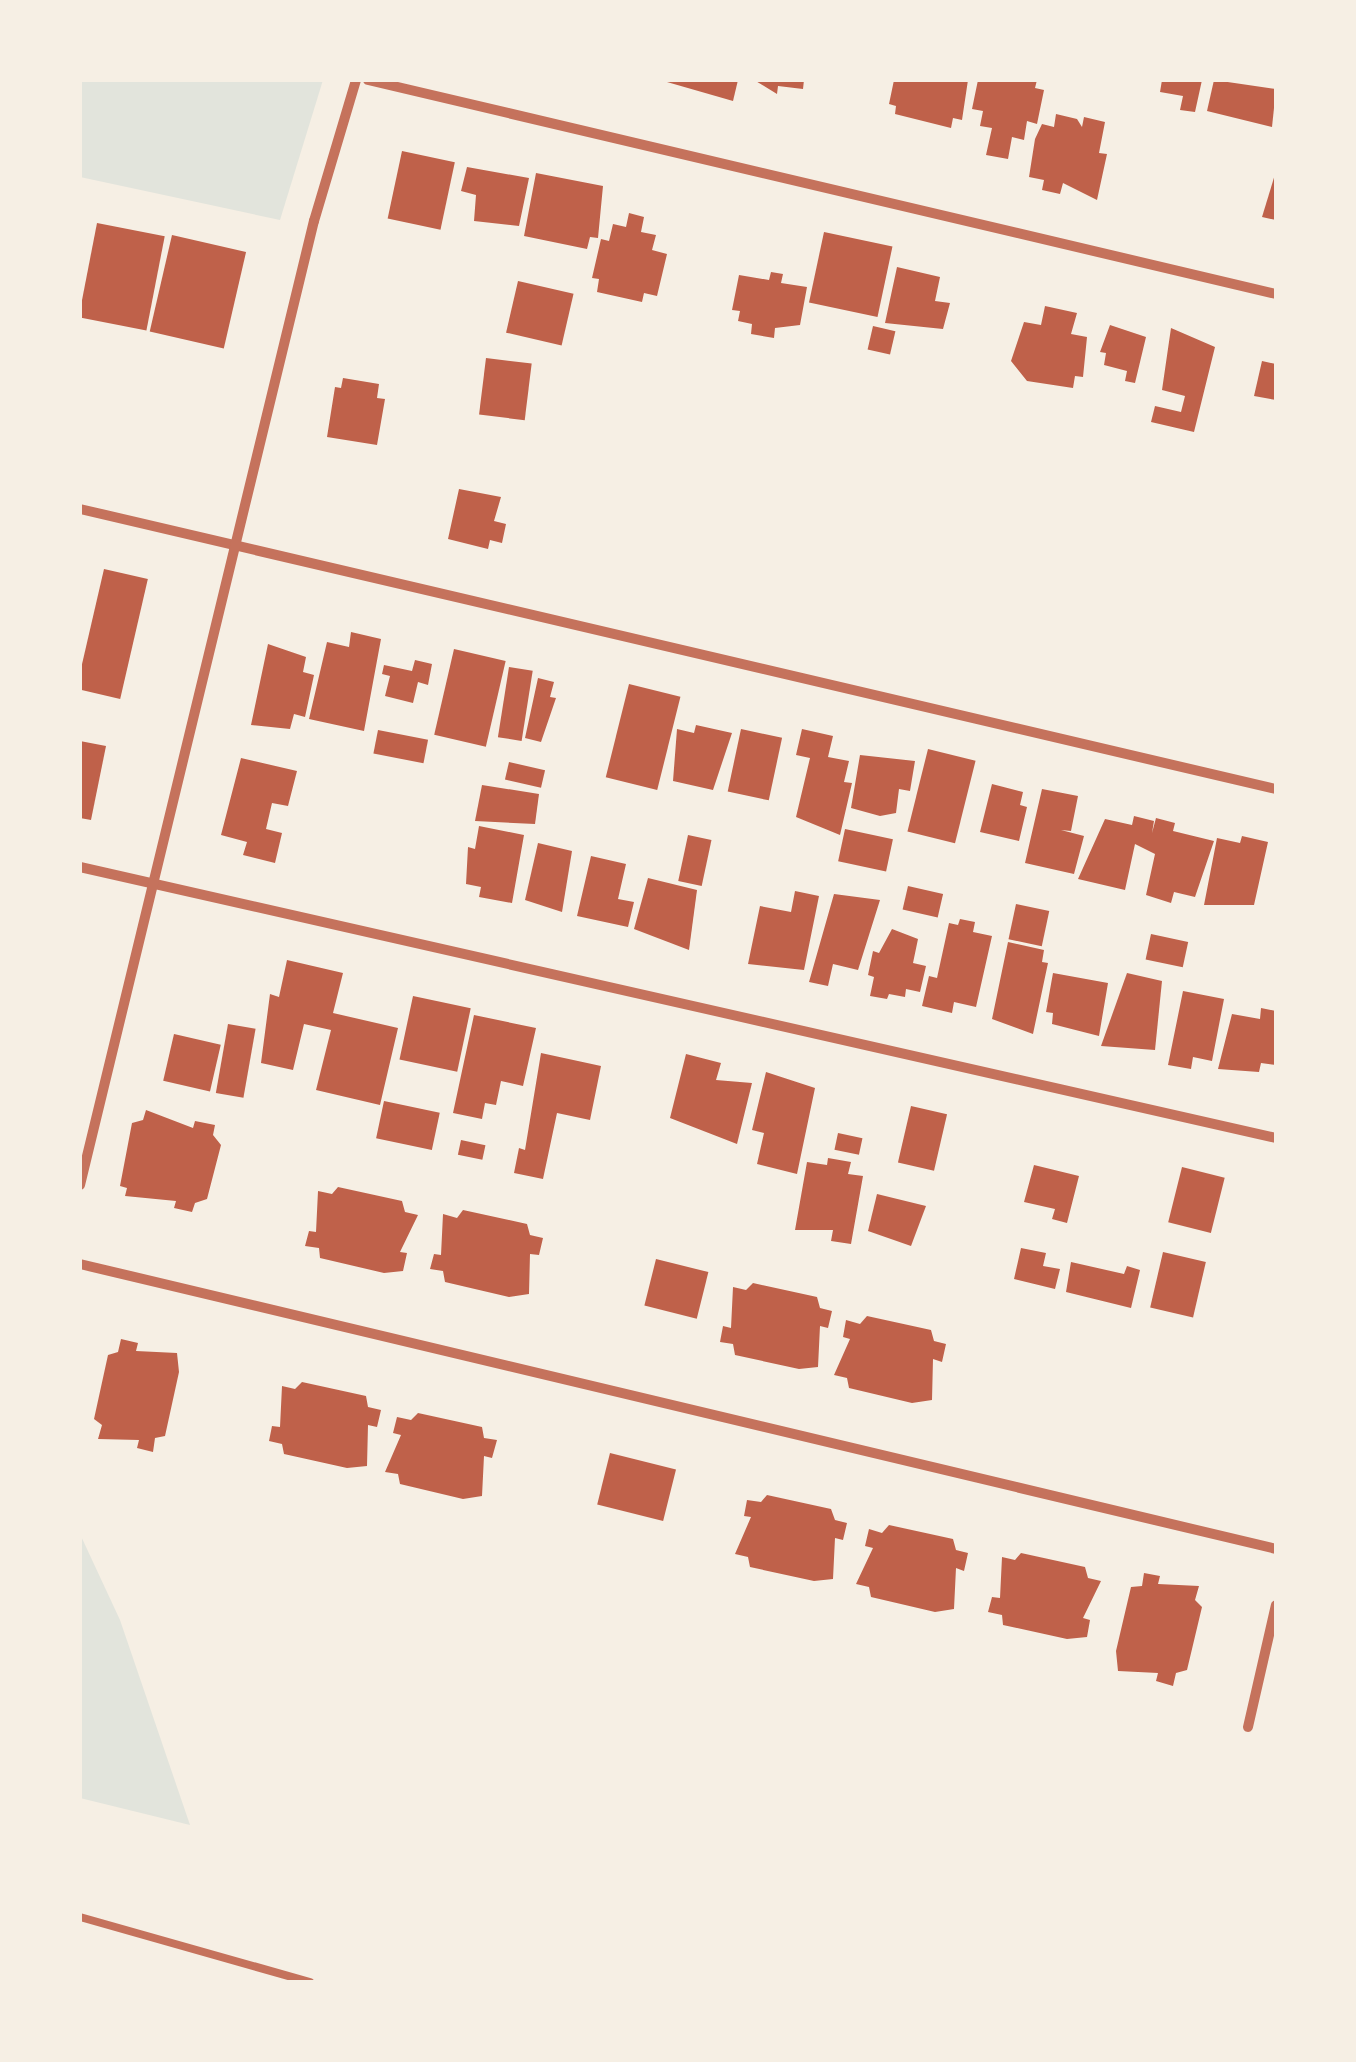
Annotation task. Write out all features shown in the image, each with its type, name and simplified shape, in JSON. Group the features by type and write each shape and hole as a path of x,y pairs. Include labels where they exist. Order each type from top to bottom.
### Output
{"street":[{"path":"80,1184 149,882 356,80"},
{"path":"368,80 1276,294"},
{"path":"80,510 1276,789"},
{"path":"80,867 1276,1138"},
{"path":"80,1264 1276,1549"},
{"path":"1248,1727 1276,1605"}],"lane":[{"path":"80,1917 310,1982"}],"shaded area":[{"path":"80,80 323,80 280,220 80,177"},
{"path":"80,1534 120,1620 190,1825 80,1798"}],"building":[{"path":"660,80 738,80 733,101"},
{"path":"754,80 804,80 803,89 778,86 777,94"},
{"path":"894,80 968,80 962,120 953,118 951,128 895,114 896,106 889,104"},
{"path":"978,80 1037,80 1035,88 1044,90 1037,124 1027,121 1024,140 1012,137 1008,159 986,155 992,128 980,126 983,111 972,109"},
{"path":"1162,80 1202,80 1195,112 1180,110 1183,96 1160,92"},
{"path":"1214,80 1276,89 1272,127 1207,111"},
{"path":"1056,114 1077,119 1082,127 1084,117 1105,122 1099,153 1107,154 1097,200 1063,183 1060,194 1042,190 1044,180 1029,177 1035,139 1042,124 1054,127"},
{"path":"402,151 455,162 440,230 388,218"},
{"path":"467,167 529,178 519,226 474,221 476,195 461,191"},
{"path":"1276,171 1276,220 1262,217"},
{"path":"536,173 603,186 598,238 590,237 587,249 524,236"},
{"path":"629,213 644,217 641,232 656,235 652,250 667,254 657,296 644,293 642,302 597,292 599,279 592,278 601,239 609,241 613,224 626,227"},
{"path":"97,223 165,236 146,330 80,317"},
{"path":"824,232 892,247 878,317 809,302"},
{"path":"172,235 246,252 224,349 150,331"},
{"path":"897,267 940,277 935,301 950,303 943,329 885,323"},
{"path":"771,272 783,274 781,283 807,287 800,325 775,328 774,338 751,334 752,324 738,321 740,311 732,310 739,275 769,280"},
{"path":"518,281 574,294 562,345 506,333"},
{"path":"1045,306 1077,313 1071,334 1087,337 1083,377 1075,376 1073,388 1027,381 1011,361 1024,322 1041,325"},
{"path":"1110,325 1146,337 1135,383 1125,381 1127,371 1104,365 1106,353 1100,352"},
{"path":"873,326 895,331 890,355 868,349"},
{"path":"1171,328 1215,347 1194,432 1151,422 1155,406 1181,412 1185,396 1162,390"},
{"path":"486,358 532,364 525,420 479,415"},
{"path":"1262,361 1276,364 1276,400 1254,396"},
{"path":"343,378 379,384 377,398 385,399 377,445 327,437 335,387 341,388"},
{"path":"459,489 501,497 494,521 506,524 502,543 490,540 488,549 448,539"},
{"path":"104,569 148,579 120,699 80,690 80,673"},
{"path":"351,632 381,639 364,731 309,719 327,642 349,647"},
{"path":"268,644 306,657 303,672 314,675 305,717 294,714 290,729 251,725"},
{"path":"454,649 506,661 486,747 434,735"},
{"path":"415,660 432,664 428,685 418,682 413,703 385,696 390,676 382,674 384,665 412,671"},
{"path":"509,667 533,671 522,741 498,737"},
{"path":"538,678 554,682 550,697 556,698 541,742 525,738"},
{"path":"629,684 680,697 657,790 606,777"},
{"path":"696,725 732,733 713,790 673,781 677,729 694,733"},
{"path":"741,729 782,738 769,800 728,792"},
{"path":"802,729 833,736 828,757 849,761 844,782 852,783 840,835 796,817 810,758 796,755"},
{"path":"378,730 428,740 423,763 373,754"},
{"path":"80,741 106,746 91,820 80,818"},
{"path":"928,749 976,761 955,843 907,831"},
{"path":"860,755 915,761 910,791 899,789 896,813 880,816 851,808"},
{"path":"241,758 297,771 288,806 272,803 266,829 282,833 275,863 243,855 247,842 221,835"},
{"path":"509,762 545,770 541,788 505,780"},
{"path":"992,784 1023,792 1020,805 1027,807 1019,841 980,832"},
{"path":"482,785 539,794 535,824 475,821"},
{"path":"1042,789 1078,796 1071,831 1061,830 1084,836 1074,874 1025,863"},
{"path":"1134,816 1154,821 1152,833 1156,818 1175,823 1173,831 1214,841 1195,897 1174,892 1171,903 1146,895 1155,854 1135,844 1125,890 1078,879 1105,819 1132,825"},
{"path":"479,826 524,835 512,903 479,897 481,887 466,884 468,847 475,849"},
{"path":"845,829 893,839 886,871 838,861"},
{"path":"688,835 711,840 702,886 678,881"},
{"path":"1242,836 1268,842 1254,905 1204,905 1217,838 1240,843"},
{"path":"538,843 572,851 562,912 525,900"},
{"path":"591,856 626,864 618,899 634,902 628,927 577,916"},
{"path":"648,878 697,890 689,950 634,929"},
{"path":"908,886 943,894 938,917 903,909"},
{"path":"795,891 819,896 804,970 748,964 760,906 791,912"},
{"path":"834,894 880,900 858,970 833,964 828,986 809,982"},
{"path":"1016,904 1049,911 1042,946 1009,939"},
{"path":"960,919 975,922 973,932 992,936 976,1007 954,1002 952,1013 922,1006 929,976 937,978 949,923 958,925"},
{"path":"892,929 918,939 913,963 926,966 920,992 906,989 905,997 889,994 887,999 870,996 874,977 868,975 873,951 879,953"},
{"path":"1151,934 1188,942 1183,967 1146,959"},
{"path":"1008,942 1044,950 1042,962 1048,963 1033,1034 992,1019"},
{"path":"287,960 343,973 333,1013 398,1028 380,1105 316,1090 331,1030 304,1024 293,1070 261,1063 270,994 279,997"},
{"path":"1053,973 1108,983 1099,1036 1052,1024 1053,1013 1046,1012"},
{"path":"1127,973 1162,981 1155,1050 1101,1046"},
{"path":"1183,991 1224,999 1212,1061 1193,1057 1191,1069 1168,1065"},
{"path":"413,996 471,1008 457,1072 399,1060"},
{"path":"1261,1008 1276,1011 1276,1065 1261,1063 1259,1072 1218,1069 1232,1014 1260,1019"},
{"path":"474,1015 536,1028 523,1086 501,1081 496,1105 485,1103 482,1119 453,1113"},
{"path":"228,1024 256,1029 243,1098 216,1093"},
{"path":"174,1034 221,1045 210,1092 163,1081"},
{"path":"541,1053 601,1066 590,1120 557,1113 543,1179 514,1173 519,1148 525,1150"},
{"path":"686,1054 721,1063 716,1080 752,1083 737,1144 670,1118"},
{"path":"766,1072 815,1088 797,1174 757,1164 764,1133 752,1130"},
{"path":"384,1101 440,1113 432,1150 376,1138"},
{"path":"911,1106 947,1114 934,1171 898,1163"},
{"path":"146,1110 193,1128 195,1121 215,1125 213,1135 221,1145 207,1199 195,1203 192,1212 174,1208 176,1201 125,1196 127,1188 120,1186 132,1123 143,1120"},
{"path":"838,1133 862,1138 859,1155 834,1150"},
{"path":"461,1140 485,1145 482,1160 458,1155"},
{"path":"828,1158 851,1162 848,1174 863,1176 851,1244 831,1241 833,1230 795,1230 807,1162 827,1165"},
{"path":"1034,1165 1079,1176 1067,1223 1052,1219 1055,1209 1024,1202"},
{"path":"1182,1167 1225,1178 1211,1233 1168,1222"},
{"path":"338,1187 402,1201 405,1212 418,1215 400,1252 407,1253 403,1271 384,1273 320,1258 319,1248 305,1246 309,1231 316,1232 318,1191 332,1194"},
{"path":"877,1194 926,1206 911,1246 868,1231"},
{"path":"463,1210 527,1224 530,1235 543,1238 539,1255 530,1254 529,1294 509,1297 445,1282 443,1271 430,1269 434,1254 441,1255 443,1214 457,1218"},
{"path":"1021,1248 1046,1253 1043,1266 1060,1269 1055,1289 1014,1279"},
{"path":"1163,1252 1206,1262 1193,1317 1150,1308"},
{"path":"656,1259 708,1272 697,1319 644,1306"},
{"path":"1071,1262 1124,1274 1127,1266 1140,1270 1131,1308 1066,1292"},
{"path":"753,1283 817,1297 820,1308 832,1311 828,1328 820,1326 818,1367 799,1369 735,1355 733,1344 720,1342 723,1326 731,1328 733,1287 746,1290"},
{"path":"867,1316 931,1330 934,1341 946,1344 942,1362 933,1359 932,1400 912,1403 849,1388 847,1378 834,1375 850,1339 843,1337 846,1320 860,1324"},
{"path":"121,1339 138,1343 136,1351 177,1353 179,1372 165,1436 155,1438 153,1452 137,1448 139,1440 98,1439 102,1425 94,1419 108,1355 118,1352"},
{"path":"302,1382 366,1396 368,1407 381,1410 377,1427 368,1425 367,1466 347,1468 284,1454 282,1444 269,1441 272,1426 280,1427 282,1386 295,1389"},
{"path":"418,1413 482,1427 484,1438 497,1440 492,1458 484,1456 482,1496 463,1499 400,1484 398,1474 385,1472 401,1435 393,1433 397,1417 411,1420"},
{"path":"610,1453 676,1469 663,1521 597,1504"},
{"path":"767,1495 831,1509 835,1520 847,1523 843,1540 835,1538 833,1579 814,1581 750,1567 748,1557 735,1554 751,1517 744,1516 747,1500 761,1502"},
{"path":"889,1525 953,1539 956,1550 968,1553 964,1571 956,1568 954,1609 935,1612 871,1597 869,1587 856,1584 873,1548 865,1546 869,1529 882,1533"},
{"path":"1021,1553 1085,1567 1088,1578 1101,1581 1083,1618 1090,1620 1087,1637 1067,1639 1003,1625 1002,1615 988,1612 992,1597 1000,1598 1002,1557 1015,1560"},
{"path":"1144,1573 1160,1576 1158,1584 1199,1586 1195,1600 1202,1607 1187,1670 1176,1673 1173,1686 1156,1681 1158,1673 1118,1671 1116,1651 1131,1587 1142,1586"}]}
